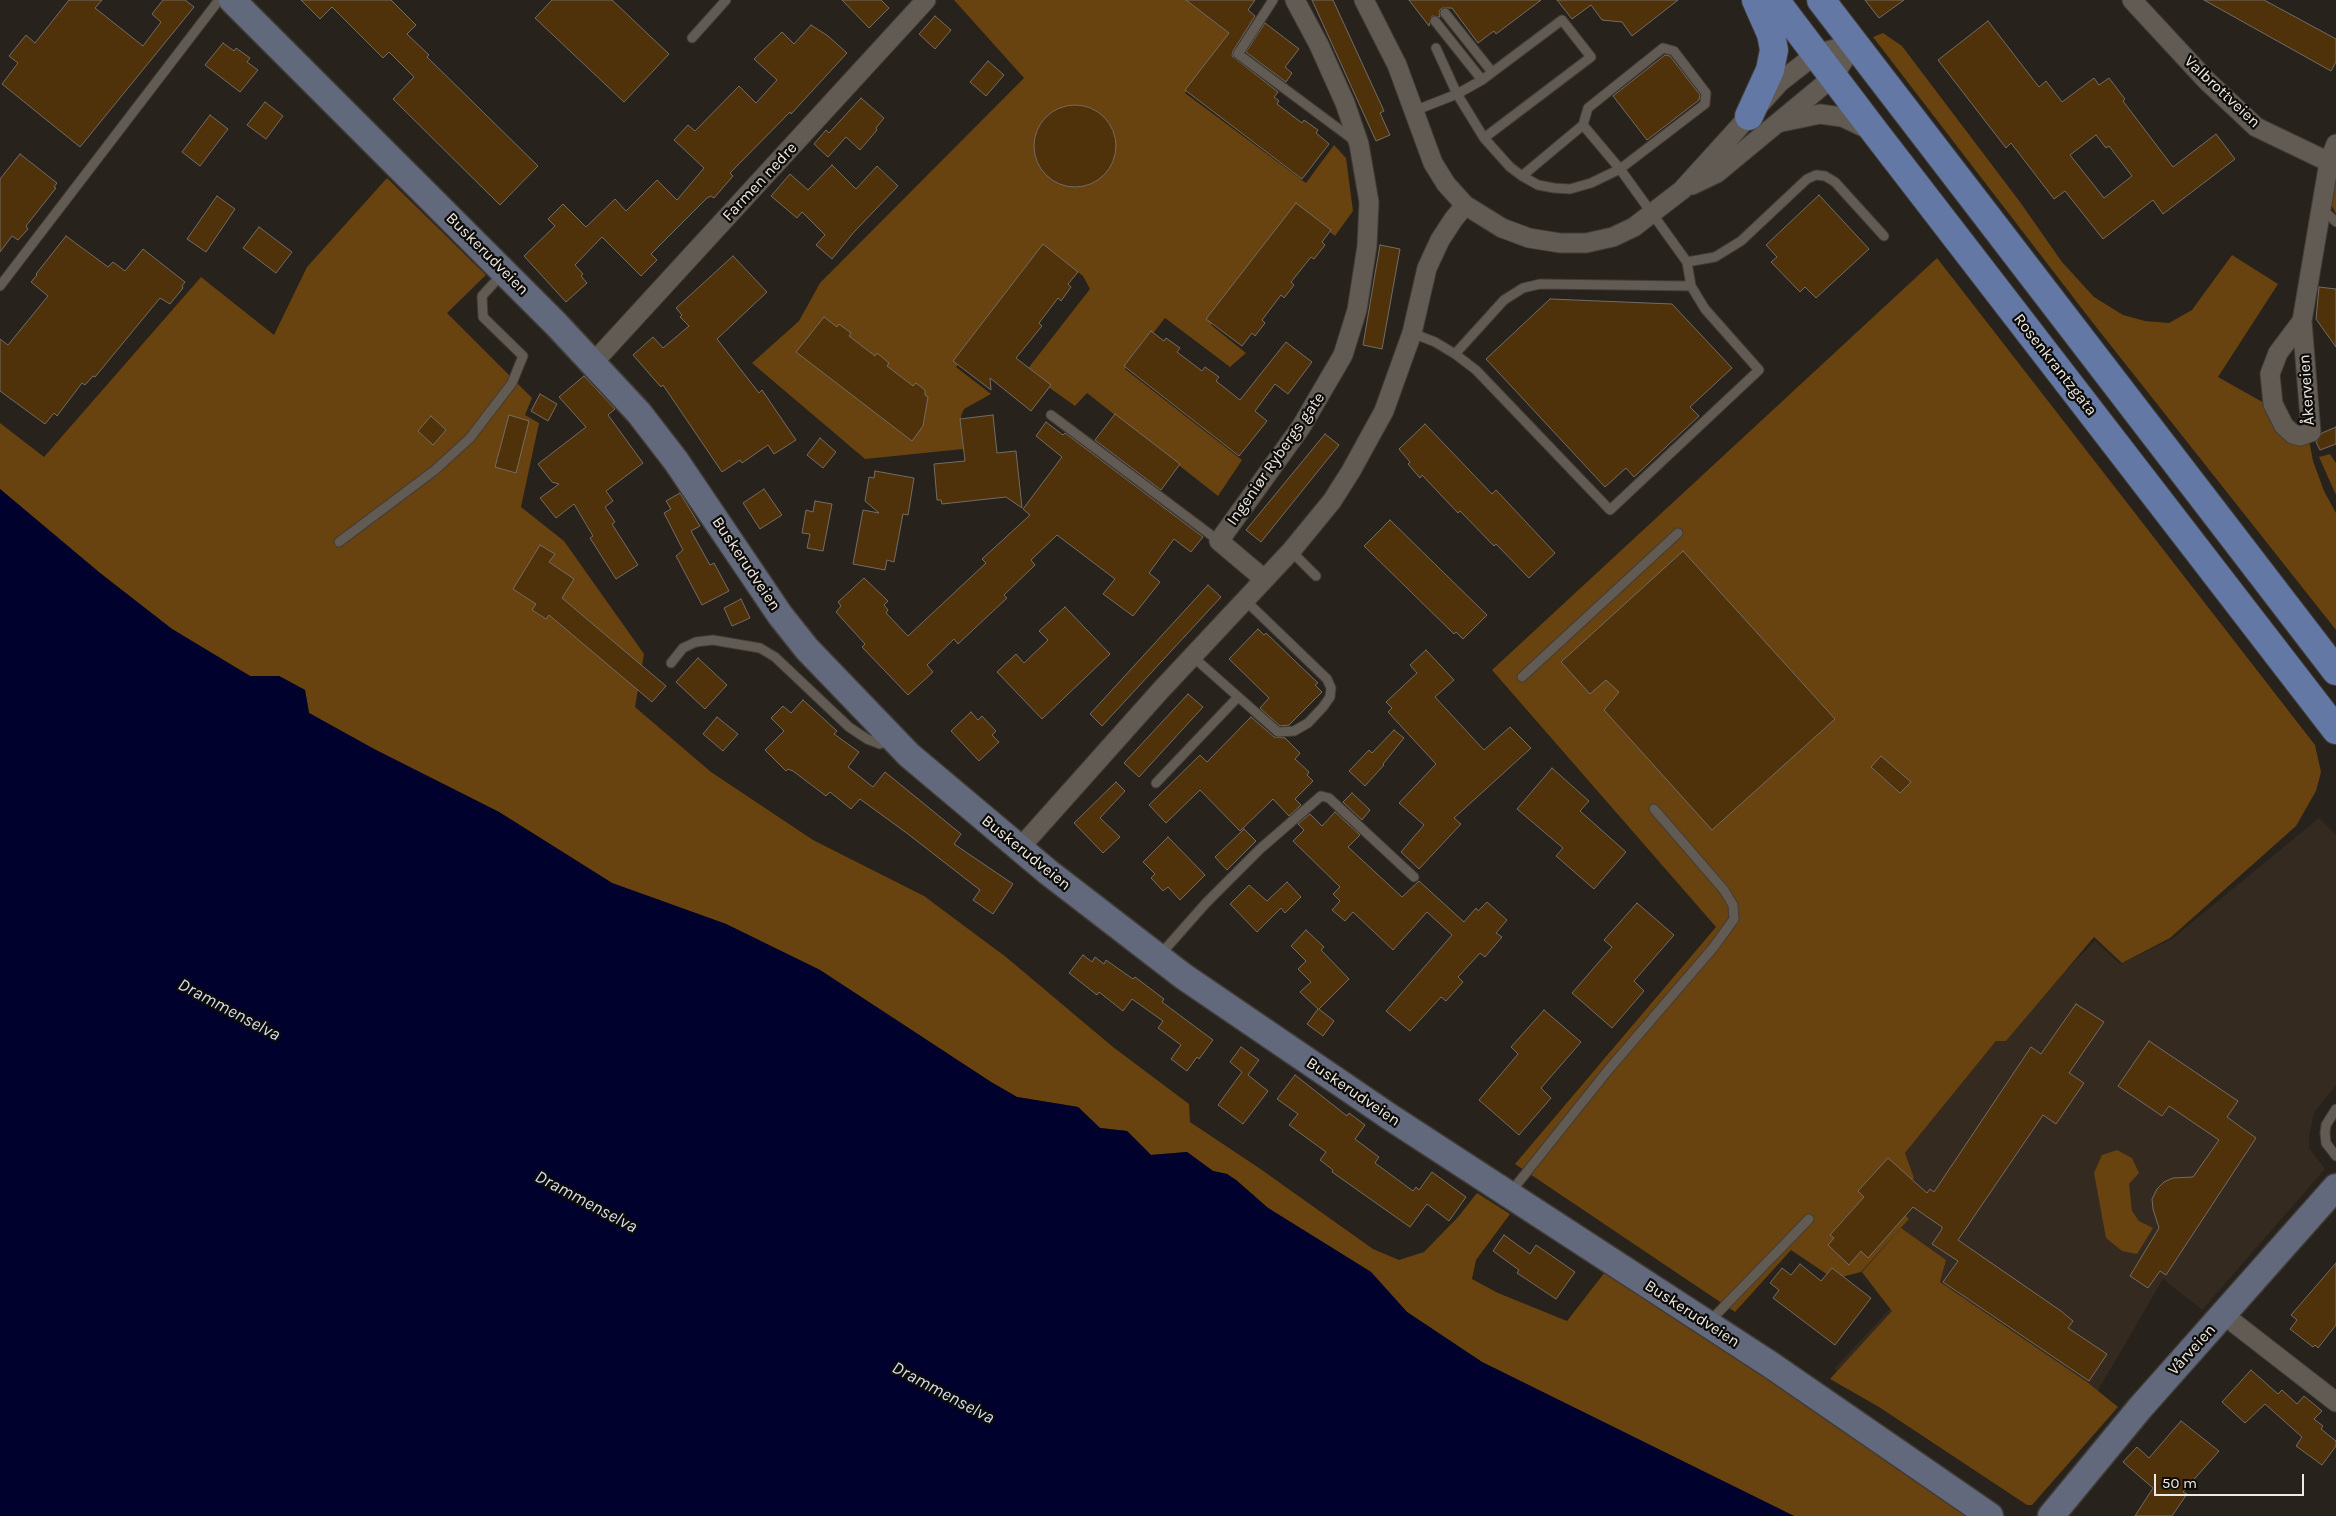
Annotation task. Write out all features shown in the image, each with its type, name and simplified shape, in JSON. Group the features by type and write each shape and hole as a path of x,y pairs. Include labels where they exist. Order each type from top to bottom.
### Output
{"main road":[{"name":"Buskerudveien","path":"232,0 419,180 504,272 593,362 661,439 780,615 807,649 891,739 1019,849 1158,957 1353,1092 1771,1365 1990,1516"},
{"path":"1750,116 1770,70 1774,50 1766,20 1756,0"},
{"name":"Rosenkrantzgata","path":"1775,0 1874,132 2336,730"},
{"path":"1821,0 2336,671"},
{"name":"Vårveien","path":"2051,1516 2140,1408 2336,1187"}],"street":[{"name":"Farmen nedre","path":"593,362 926,0"},
{"name":"Ingeniør Rybergs gate","path":"1264,580 1219,541 1301,427 1343,355 1357,310 1367,246 1369,202 1359,144 1345,103 1320,45 1295,0"},
{"path":"1364,0 1397,65 1433,164 1446,184 1465,204 1502,228 1529,238 1560,243 1586,243 1614,237 1634,227 1682,190 1780,82 1816,54 1854,44"},
{"name":"Valbrottveien","path":"2132,0 2207,81 2256,127 2329,162"},
{"path":"1682,190 1717,173 1834,78 1854,44"},
{"path":"1776,124 1820,114 1842,117 1874,132"},
{"name":"Åkerveien","path":"2302,321 2278,353 2270,374 2273,404 2284,426 2293,434 2300,436 2311,432 2302,321 2329,162 2336,144"},
{"path":"1019,849 1192,656 1291,551 1332,501 1384,411 1412,333 1427,268 1440,240 1465,204"},
{"path":"2224,1315 2336,1402"}],"lane":[{"path":"0,286 219,0"},
{"path":"692,38 726,0"},
{"path":"1273,0 1238,54 1359,144"},
{"path":"1445,13 1492,72"},
{"path":"1435,20 1482,80"},
{"path":"1413,112 1457,94 1482,80 1562,20 1591,58 1484,138"},
{"path":"1436,48 1457,94 1484,138 1522,176 1538,185 1554,188 1570,188 1591,183 1620,169 1704,104 1706,93 1674,51 1663,48 1588,108 1583,125 1522,176"},
{"path":"1412,333 1435,342 1455,354 1502,396 1610,510 1759,370 1705,309 1691,286 1687,262 1620,169 1583,125"},
{"path":"1687,262 1715,256 1736,245 1807,179 1816,175 1825,176 1835,182 1884,236"},
{"path":"2321,208 2336,222"},
{"path":"339,542 435,470 470,438 512,383 523,356 483,317 482,296 504,272"},
{"path":"1455,354 1504,300 1523,288 1540,284 1691,286"},
{"path":"1051,415 1219,541"},
{"path":"1522,677 1678,533"},
{"path":"1291,551 1316,576"},
{"path":"1192,656 1237,698 1278,732 1284,734 1294,731 1308,723 1330,697 1331,688 1327,679 1245,600"},
{"path":"671,664 683,648 696,642 713,640 760,648 775,657 849,727 867,739 880,744 891,739"},
{"path":"1156,783 1237,698"},
{"path":"1158,957 1206,903 1260,849 1321,796 1329,798 1414,877"},
{"path":"1509,1195 1609,1069 1722,937 1734,919 1733,905 1724,890 1654,809"},
{"path":"2336,1109 2326,1125 2325,1133 2326,1143 2336,1156"},
{"path":"1708,1324 1809,1219"}],"shaded area":[{"path":"954,0 1186,0 1235,37 1213,55 1185,93 1306,183 1334,145 1346,158 1353,211 1335,236 1300,209 1211,325 1246,353 1230,367 1165,318 1125,369 1242,460 1218,496 1087,393 1075,406 1026,371 1090,289 1083,276 1048,249 956,367 991,394 964,409 961,416 963,449 865,459 752,363 799,321 820,283 1024,78"},
{"path":"1883,33 1902,46 2020,202 2062,262 2094,297 2123,315 2145,321 2169,323 2192,310 2232,255 2278,284 2218,377 2266,404 2309,440 2313,461 2324,491 2336,513 2336,630 2093,323 1873,37"},
{"path":"387,178 486,275 447,313 532,398 525,415 539,423 521,507 564,541 644,654 635,707 711,772 813,840 924,896 1006,957 1113,1047 1189,1104 1190,1122 1259,1168 1373,1249 1399,1260 1424,1252 1458,1217 1477,1193 1510,1214 1476,1260 1472,1279 1498,1293 1567,1321 1605,1272 1707,1332 1975,1516 1794,1516 1482,1362 1407,1312 1371,1272 1268,1208 1227,1174 1213,1171 1187,1152 1151,1155 1127,1131 1100,1128 1078,1107 1017,1097 820,970 726,924 612,883 499,812 374,749 309,713 305,690 279,676 250,676 172,629 100,573 0,489 0,423 44,457 201,277 274,335 307,267"},
{"path":"2336,181 2336,214 2329,200"},
{"path":"1937,258 2315,745 2321,772 2316,791 2296,826 2170,938 2122,963 2094,937 2006,1041 1996,1041 1905,1153 1914,1178 1893,1202 1909,1219 1861,1272 1834,1279 1791,1250 1735,1312 1515,1164 1716,927 1492,670"},
{"path":"2330,454 2336,463 2336,495 2319,457"},
{"path":"2319,818 2336,835 2336,1085 2314,1113 2309,1136 2309,1148 2325,1169 2202,1310 2163,1279 2034,1500 1834,1369 1890,1309 1861,1272 1909,1219 1893,1202 1905,1153 1996,1041 2006,1041 2054,982 2095,941 2120,964 2172,939"},
{"path":"2117,1150 2132,1158 2139,1173 2129,1184 2132,1211 2139,1221 2153,1228 2137,1254 2122,1251 2106,1238 2094,1173 2102,1155"},
{"path":"1901,1228 1946,1260 1940,1282 2087,1382 2118,1407 2032,1505 2027,1505 1879,1407 1830,1379 1892,1311 1862,1272"}],"water":[{"name":"Drammenselva","path":"0,489 100,573 172,629 250,676 279,676 305,690 309,713 374,749 499,812 612,883 726,924 820,970 1017,1097 1078,1107 1100,1128 1127,1131 1151,1155 1187,1152 1213,1171 1227,1174 1268,1208 1371,1272 1407,1312 1482,1362 1794,1516 0,1516"}],"building":[{"path":"69,0 102,0 95,8 143,46 161,22 152,14 163,0 185,0 194,7 80,147 2,84 18,63 9,56 26,35 35,43"},
{"path":"301,0 391,0 416,25 407,34 429,55 427,57 538,166 500,205 393,99 414,77 389,52 383,58 332,7 320,19"},
{"path":"552,0 612,0 669,54 624,102 535,18"},
{"path":"842,0 881,0 889,8 869,28"},
{"path":"1186,0 1255,0 1248,10 1255,16 1233,51 1232,56 1278,92 1274,97 1279,101 1277,104 1302,123 1304,120 1318,130 1316,133 1329,144 1302,179 1185,90 1229,33"},
{"path":"1312,0 1333,0 1384,111 1380,113 1390,135 1376,141"},
{"path":"1409,0 1541,0 1496,34 1494,31 1478,43 1452,8 1442,8 1439,11 1440,17 1432,16 1429,26"},
{"path":"1557,0 1678,0 1632,36 1622,22 1602,20 1591,5 1572,19"},
{"path":"1865,0 1904,0 1879,18"},
{"path":"2204,0 2264,0 2336,39 2336,62 2331,71"},
{"path":"935,16 951,30 935,49 919,34"},
{"path":"1988,21 2039,87 2046,81 2062,102 2094,78 2099,85 2109,78 2125,99 2123,101 2173,167 2216,134 2235,159 2163,214 2153,200 2103,239 2065,191 2054,199 2011,143 2006,148 1938,60","holes":["2096,135 2106,148 2109,146 2132,176 2104,198 2070,155"]},
{"path":"1265,23 1299,49 1285,67 1292,73 1286,82 1246,52"},
{"path":"811,25 828,36 847,53 791,114 790,112 730,173 733,176 714,198 711,196 707,198 651,254 657,260 641,276 602,237 575,265 583,274 581,276 587,283 566,302 524,256 555,226 548,219 563,204 586,227 615,199 626,211 657,180 677,200 704,168 674,140 688,125 695,131 739,86 756,103 777,80 754,59 782,32 794,44"},
{"path":"223,43 234,51 236,48 250,58 247,62 258,70 240,92 205,65"},
{"path":"1665,55 1670,56 1700,95 1699,100 1647,140 1613,96"},
{"path":"988,61 1004,75 986,96 970,82"},
{"path":"861,98 884,118 876,128 877,130 860,150 846,137 828,157 814,144 826,130 829,133"},
{"path":"265,102 283,116 266,139 247,125"},
{"path":"1075,105 1091,108 1104,117 1113,130 1116,146 1113,162 1104,175 1091,184 1075,187 1059,184 1046,175 1037,162 1034,146 1037,130 1046,117 1059,108"},
{"path":"210,115 228,129 200,166 182,152"},
{"path":"20,154 57,183 54,187 56,188 26,226 28,229 18,240 12,236 0,252 0,179"},
{"path":"832,165 856,189 877,166 898,186 854,232 832,259 816,245 825,235 802,212 797,218 771,196 790,174 808,190"},
{"path":"1819,195 1869,249 1816,298 1805,287 1800,292 1771,262 1777,257 1766,245"},
{"path":"217,196 235,209 206,252 187,239"},
{"path":"1296,203 1331,230 1322,242 1325,245 1314,259 1311,257 1291,282 1294,285 1284,298 1281,295 1262,320 1265,323 1255,336 1252,333 1242,346 1206,319"},
{"path":"259,227 292,252 276,273 243,248"},
{"path":"66,236 108,267 113,262 125,271 143,249 185,282 182,286 183,288 170,304 160,298 95,377 93,376 85,385 82,383 57,416 54,413 45,424 0,391 0,339 8,345 48,296 31,282"},
{"path":"1043,244 1078,272 1068,284 1071,287 1061,301 1058,298 1039,323 1042,326 1016,358 1051,385 1031,411 990,378 991,390 953,361"},
{"path":"1380,245 1400,249 1382,349 1363,345"},
{"path":"733,256 767,292 717,339 759,393 762,390 796,440 774,454 768,445 742,463 740,460 722,472 663,385 661,387 633,355 653,337 663,348 689,326 680,317 682,315 676,308"},
{"path":"2319,287 2336,289 2336,347 2316,319"},
{"path":"1550,299 1672,304 1732,368 1690,407 1699,416 1634,477 1626,468 1605,487 1486,359"},
{"path":"824,317 837,327 839,324 851,333 849,336 875,356 877,353 889,363 887,366 913,386 916,383 925,390 925,395 928,397 923,426 912,441 796,352"},
{"path":"1151,331 1164,341 1166,338 1180,348 1177,352 1202,371 1205,367 1219,377 1216,381 1240,400 1286,342 1312,362 1288,394 1275,384 1255,411 1267,421 1239,456 1124,366"},
{"path":"584,376 615,409 608,415 643,463 606,491 613,501 605,507 615,522 612,524 638,565 616,579 590,538 593,536 574,504 556,518 540,498 559,484 552,482 538,464 586,427 559,397"},
{"path":"540,394 557,404 548,421 531,411"},
{"path":"1115,414 1180,464 1161,490 1095,440"},
{"path":"509,415 529,421 516,473 495,467"},
{"path":"993,415 997,453 1016,451 1022,508 1006,497 942,504 941,500 937,500 934,464 965,461 960,419"},
{"path":"431,416 446,430 433,445 418,431"},
{"path":"1046,422 1063,435 1065,433 1203,537 1191,552 1174,539 1149,573 1160,582 1133,616 1103,594 1115,579 1057,535 1031,560 1035,565 1004,595 1007,598 958,644 954,639 927,665 933,672 908,695 862,647 865,644 836,612 841,606 838,602 864,578 888,601 884,605 888,610 886,613 908,636 986,563 982,559 1030,515 1023,509 1062,457 1036,436"},
{"path":"1425,424 1492,494 1496,490 1555,553 1529,578 1496,544 1494,546 1460,511 1458,513 1422,475 1420,478 1408,464 1410,462 1399,449"},
{"path":"2336,427 2336,444 2320,450 2316,442 2322,433"},
{"path":"1325,434 1339,445 1261,542 1246,530"},
{"path":"820,438 836,452 823,468 807,455"},
{"path":"875,471 914,478 908,515 903,514 894,562 887,560 885,570 853,564 863,510 879,513 865,501 869,477 874,478"},
{"path":"764,489 782,515 760,529 743,503"},
{"path":"680,493 700,526 691,531 710,565 714,563 729,591 702,605 676,556 683,550 664,513 671,509 666,501"},
{"path":"815,501 832,504 823,551 807,548 810,534 802,533 806,510 813,512"},
{"path":"1390,520 1487,615 1463,639 1456,632 1454,634 1364,546"},
{"path":"540,545 555,554 549,562 574,579 562,598 666,686 652,702 549,615 546,619 532,610 536,604 513,589"},
{"path":"1683,551 1835,719 1712,830 1604,710 1619,692 1606,680 1590,694 1561,662"},
{"path":"1208,585 1221,597 1102,726 1090,714"},
{"path":"741,599 750,618 732,626 724,608"},
{"path":"1065,607 1110,654 1042,719 997,672 1016,654 1024,663 1048,640 1039,631"},
{"path":"1258,629 1264,635 1266,633 1318,683 1315,685 1322,692 1289,725 1280,726 1260,708 1269,698 1229,659"},
{"path":"1426,650 1454,680 1435,697 1484,750 1510,727 1531,748 1454,818 1461,824 1419,869 1401,852 1424,825 1399,803 1436,764 1388,712 1392,708 1386,702 1417,673 1410,665"},
{"path":"698,658 727,685 705,709 676,682"},
{"path":"1188,694 1203,707 1139,777 1124,763"},
{"path":"803,700 837,731 834,734 859,752 848,767 873,787 885,772 961,834 954,844 1013,884 993,914 973,900 980,890 860,799 851,809 830,792 826,796 793,771 788,769 786,771 765,750 784,731 771,718 783,706 791,713"},
{"path":"971,712 978,720 982,716 996,731 992,735 999,742 979,761 951,731"},
{"path":"717,717 738,734 723,751 703,734"},
{"path":"1251,717 1274,737 1285,738 1300,753 1295,759 1309,772 1307,775 1313,781 1295,799 1301,805 1289,816 1273,799 1240,831 1200,790 1166,823 1149,805 1200,755 1207,762"},
{"path":"1394,730 1404,738 1384,765 1365,786 1349,771 1369,750 1372,753"},
{"path":"1881,756 1911,782 1900,793 1871,767"},
{"path":"1552,768 1589,801 1580,811 1626,852 1594,889 1556,856 1563,848 1517,809"},
{"path":"1116,782 1125,791 1100,818 1120,837 1103,853 1074,823"},
{"path":"1352,793 1370,810 1362,820 1343,802"},
{"path":"1335,812 1360,835 1348,847 1402,897 1419,881 1464,922 1476,908 1478,911 1487,902 1507,920 1496,933 1502,937 1485,957 1480,953 1458,977 1463,982 1446,1001 1441,997 1410,1031 1386,1011 1452,935 1427,912 1393,950 1353,912 1345,921 1332,910 1340,901 1333,894 1340,887 1293,841 1304,830 1298,824 1310,814 1322,826"},
{"path":"1244,829 1256,841 1227,870 1215,857"},
{"path":"1168,837 1205,875 1180,900 1168,887 1163,891 1151,878 1155,874 1143,862"},
{"path":"1287,882 1301,897 1285,913 1281,908 1257,932 1230,904 1249,885 1267,901"},
{"path":"1637,903 1674,935 1634,981 1644,991 1612,1028 1572,993 1612,947 1604,940"},
{"path":"1306,930 1324,947 1321,950 1349,979 1319,1009 1334,1021 1323,1036 1307,1024 1318,1009 1300,992 1311,982 1298,969 1306,961 1291,946"},
{"path":"1083,955 1092,962 1095,957 1104,964 1106,960 1133,979 1135,977 1164,999 1162,1002 1213,1040 1187,1071 1171,1059 1181,1045 1158,1028 1163,1021 1132,999 1123,1011 1099,992 1097,995 1069,973"},
{"path":"2076,1004 2104,1022 2069,1073 2084,1083 2056,1124 2043,1115 1958,1240 2061,1311 2073,1321 2068,1328 2107,1354 2089,1381 1943,1282 1958,1261 1932,1244 1942,1227 1913,1207 1868,1258 1861,1251 1849,1265 1828,1245 1834,1238 1830,1235 1864,1197 1858,1191 1888,1158 1927,1193 1930,1189 1934,1192 2031,1047 2041,1054"},
{"path":"1544,1010 1581,1042 1541,1088 1551,1098 1519,1135 1479,1100 1518,1054 1511,1047"},
{"path":"2149,1041 2238,1101 2227,1117 2256,1138 2166,1275 2160,1271 2148,1288 2130,1276 2159,1228 2152,1199 2157,1189 2164,1182 2173,1178 2193,1177 2219,1140 2169,1106 2162,1116 2118,1086"},
{"path":"1241,1047 1259,1060 1248,1075 1268,1091 1243,1124 1218,1105 1242,1072 1230,1062"},
{"path":"1295,1075 1347,1116 1349,1113 1365,1125 1355,1139 1379,1157 1375,1163 1413,1191 1416,1187 1419,1190 1432,1172 1466,1197 1449,1221 1427,1204 1410,1227 1332,1172 1333,1170 1320,1160 1326,1152 1289,1125 1298,1114 1277,1099"},
{"path":"1504,1235 1530,1254 1536,1245 1575,1272 1556,1299 1517,1273 1519,1270 1493,1251"},
{"path":"2336,1263 2336,1325 2318,1348 2315,1345 2313,1347 2290,1329 2297,1320 2291,1315"},
{"path":"1800,1264 1821,1281 1832,1268 1871,1298 1835,1345 1773,1298 1779,1290 1770,1283 1782,1268 1791,1275"},
{"path":"2251,1370 2278,1394 2282,1390 2297,1404 2304,1396 2322,1411 2314,1419 2323,1426 2321,1429 2336,1441 2336,1446 2322,1465 2296,1446 2302,1437 2265,1404 2245,1423 2222,1402"},
{"path":"2181,1421 2219,1451 2183,1492 2187,1494 2172,1516 2135,1516 2153,1488 2123,1462 2137,1447 2149,1458"}]}
